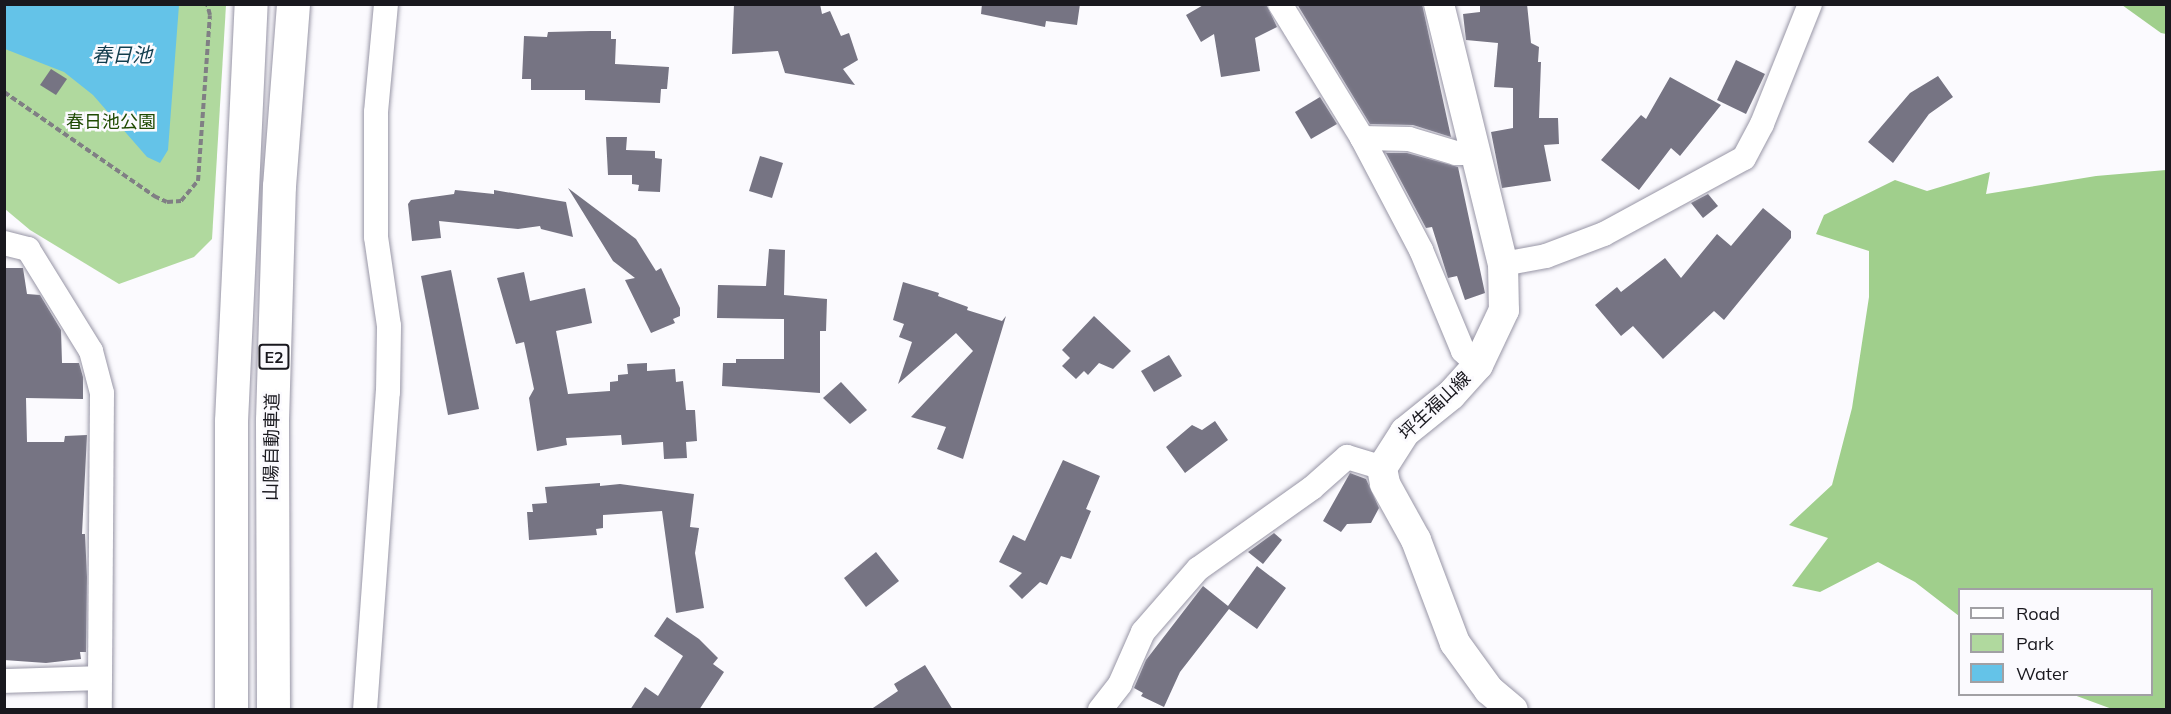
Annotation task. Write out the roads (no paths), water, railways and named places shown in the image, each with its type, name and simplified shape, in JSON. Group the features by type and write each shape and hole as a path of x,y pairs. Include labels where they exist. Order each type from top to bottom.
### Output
{"highway":[{"name":"E2","path":"231,710 231,421 251,4"},
{"name":"山陽自動車道","path":"273,710 273,373 279,186 293,4"}],"main road":[{"name":"坪生福山線","path":"1382,468 1406,432 1451,395 1478,365 1504,310 1503,264 1473,153 1439,4"},
{"path":"1382,468 1385,484 1416,540 1455,643 1489,690 1513,710"}],"street":[{"path":"364,710 388,392 389,326 376,237 376,112 386,4"},
{"path":"1280,4 1362,138 1421,250 1463,351 1478,365"},
{"path":"1503,264 1546,256 1604,234 1744,158 1762,124 1810,4"},
{"path":"1362,138 1409,139 1456,153 1473,153"},
{"path":"4,243 28,249 90,351 102,393 100,710"},
{"path":"1100,710 1120,684 1143,632 1198,569 1312,488 1347,457 1382,468"},
{"path":"4,681 99,678"}],"water":[{"name":"春日池","path":"4,5 179,5 168,150 160,163 147,157 93,95 64,72 5,49"}],"park label":[{"name":"春日池公園","path":"111,122"}]}
